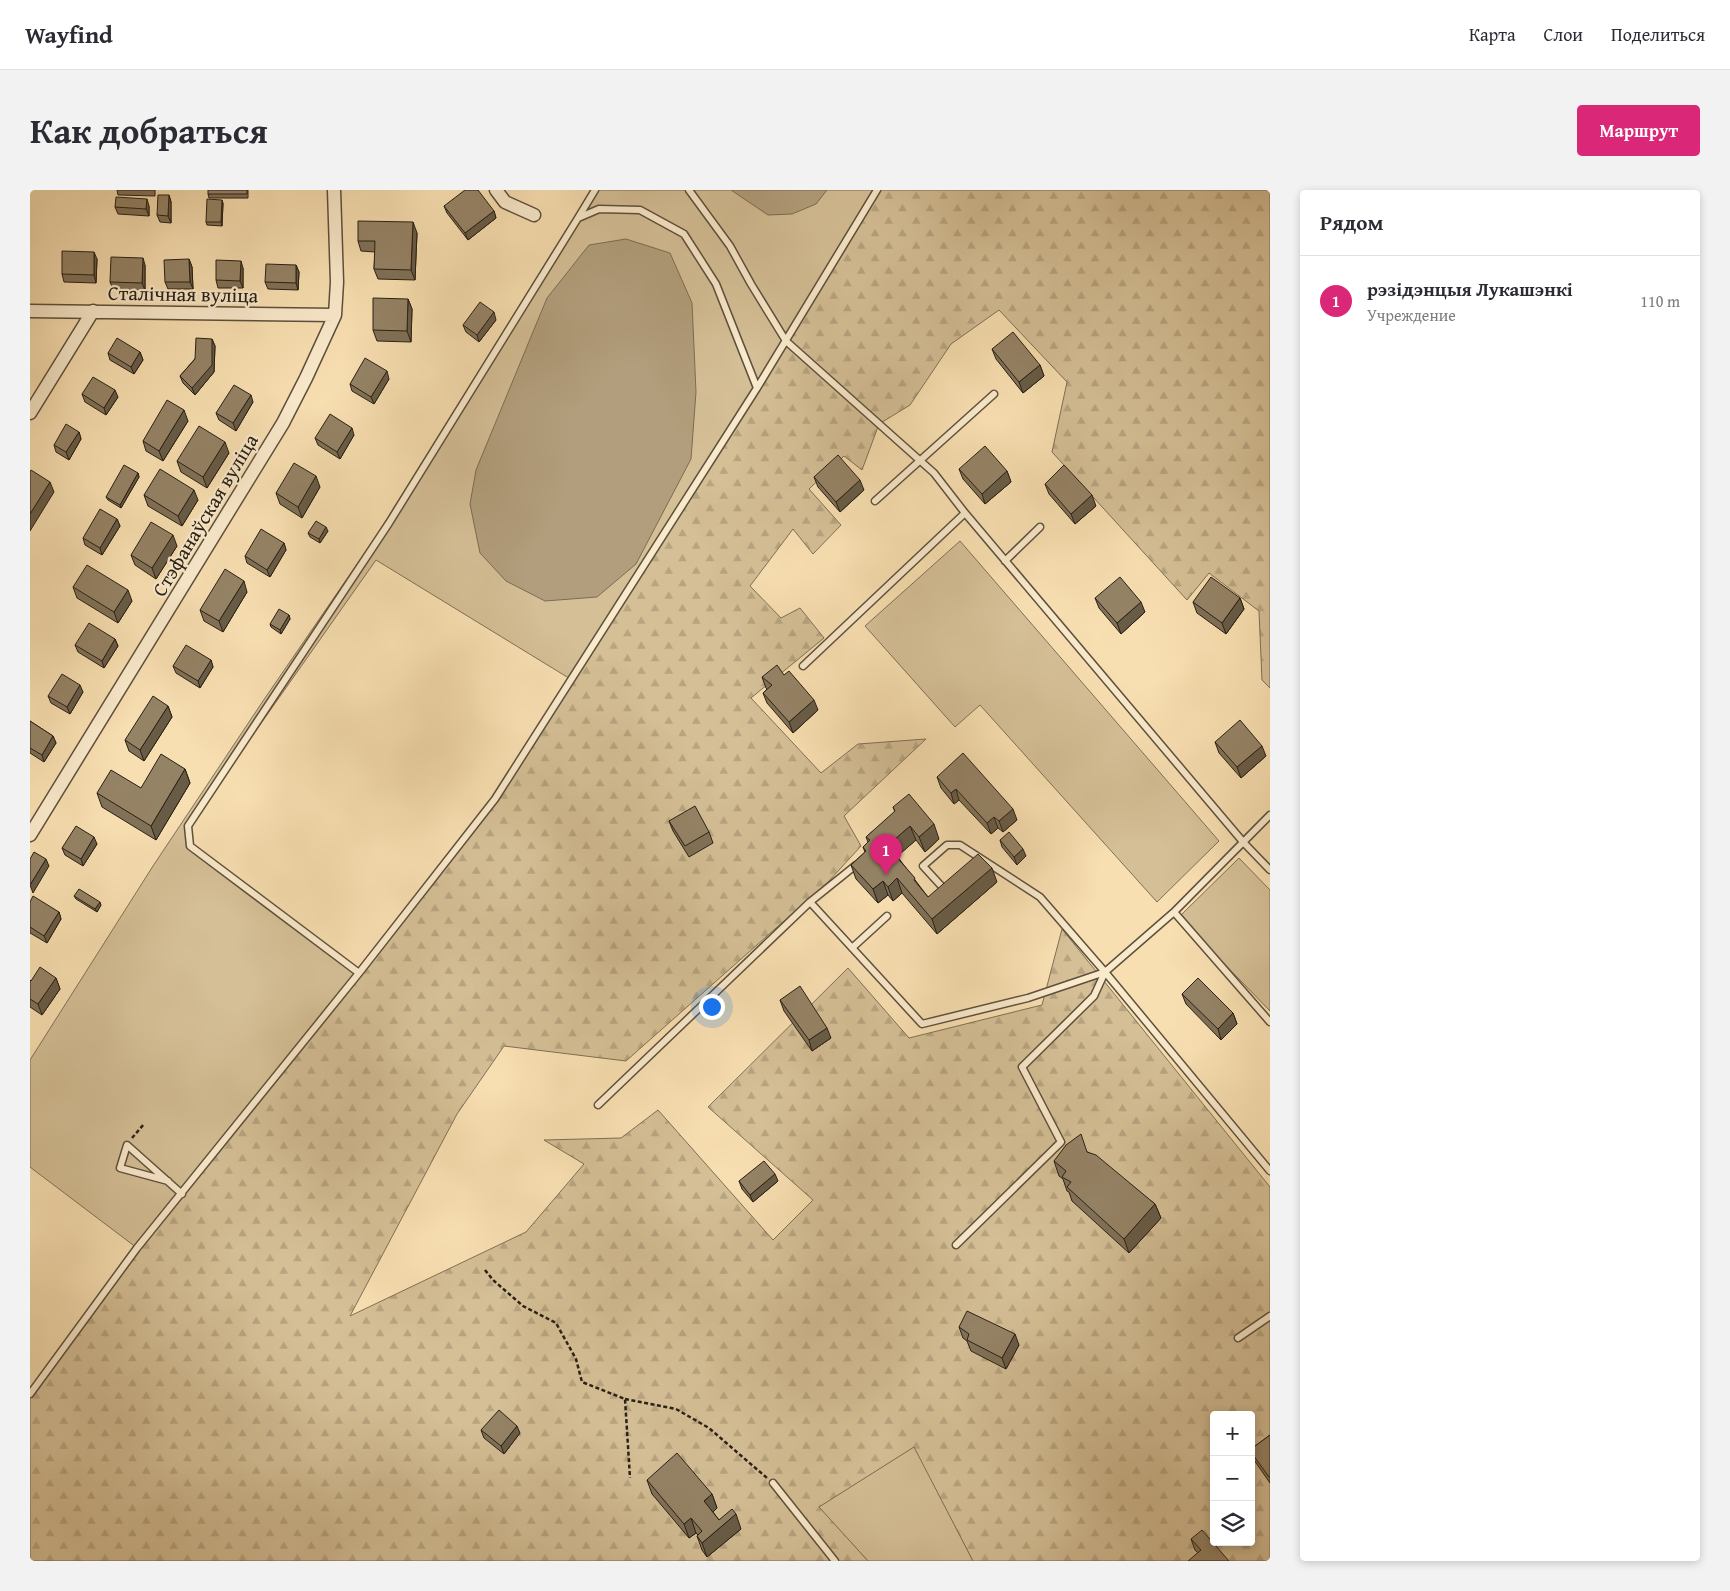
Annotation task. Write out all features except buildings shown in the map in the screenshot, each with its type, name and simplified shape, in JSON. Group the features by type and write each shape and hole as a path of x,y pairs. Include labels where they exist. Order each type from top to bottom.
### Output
{"street":[{"name":"Стэфанаўская вуліца","path":"30,835 283,423 306,378 335,315 337,282 334,190"},
{"path":"496,190 505,202 534,215"},
{"name":"Сталічная вуліца","path":"30,311 335,315"},
{"path":"30,413 93,311"}],"lane":[{"path":"359,973 190,846 188,826 389,523 595,190"},
{"path":"689,190 730,246 786,341 934,473 1005,561 1244,843 1270,870"},
{"path":"30,1394 137,1248 359,973 495,799 757,388 878,190"},
{"path":"578,218 599,209 640,210 684,234 716,284 757,388"},
{"path":"875,501 994,394"},
{"path":"803,666 965,513"},
{"path":"1005,561 1040,527"},
{"path":"810,902 922,1024 1028,998 1105,972 1174,912 1270,815"},
{"path":"952,884 944,890 923,866 947,845 960,845 1040,897 1105,972 1270,1171"},
{"path":"974,865 981,859"},
{"path":"598,1105 810,902 856,865"},
{"path":"1174,912 1270,1022"},
{"path":"852,948 887,916"},
{"path":"956,1245 1061,1142 1022,1067 1094,996 1105,972"},
{"path":"168,1181 120,1168 127,1145 168,1181 182,1194"},
{"path":"1238,1338 1270,1316"},
{"path":"773,1483 835,1561"}],"path":[{"path":"127,1145 144,1124"},
{"path":"485,1270 493,1280 522,1306 556,1323 576,1359 582,1382 625,1399 676,1410 710,1428 773,1483"},
{"path":"625,1399 630,1478"}],"green space":[{"path":"591,190 884,190 572,680 376,560 188,827 190,846 359,973 137,1248 30,1167 30,1060 153,866 377,535"},
{"path":"877,190 1270,190 1270,688 1262,680 1259,611 1209,573 1187,600 1052,452 1067,382 999,310 951,344 910,405 879,424 862,470 844,456 809,489 841,525 813,554 793,529 750,586 781,618 800,608 824,638 751,698 821,773 858,744 926,739 844,816 861,846 828,882 626,1061 504,1046 457,1114 350,1316 526,1232 584,1164 544,1140 621,1138 658,1110 773,1240 813,1200 708,1107 848,968 909,1038 1042,1005 1062,929 1270,1187 1270,1561 973,1561 914,1447 819,1507 868,1561 30,1561 30,1394 137,1248 495,799 757,388"},
{"path":"960,541 1219,841 1157,902 980,705 955,727 865,626"},
{"path":"1239,858 1270,890 1270,1011 1179,917"},
{"path":"915,1446 973,1561 868,1561 818,1507"}],"shaded area":[{"path":"731,190 827,190 816,204 792,214 768,215"},
{"path":"626,239 670,253 692,303 696,392 691,459 636,564 597,597 545,601 506,581 480,553 470,504 476,470 547,298 589,245"}],"place":[{"name":"рэзідэнцыя Лукашэнкі","path":"886,875"}]}
